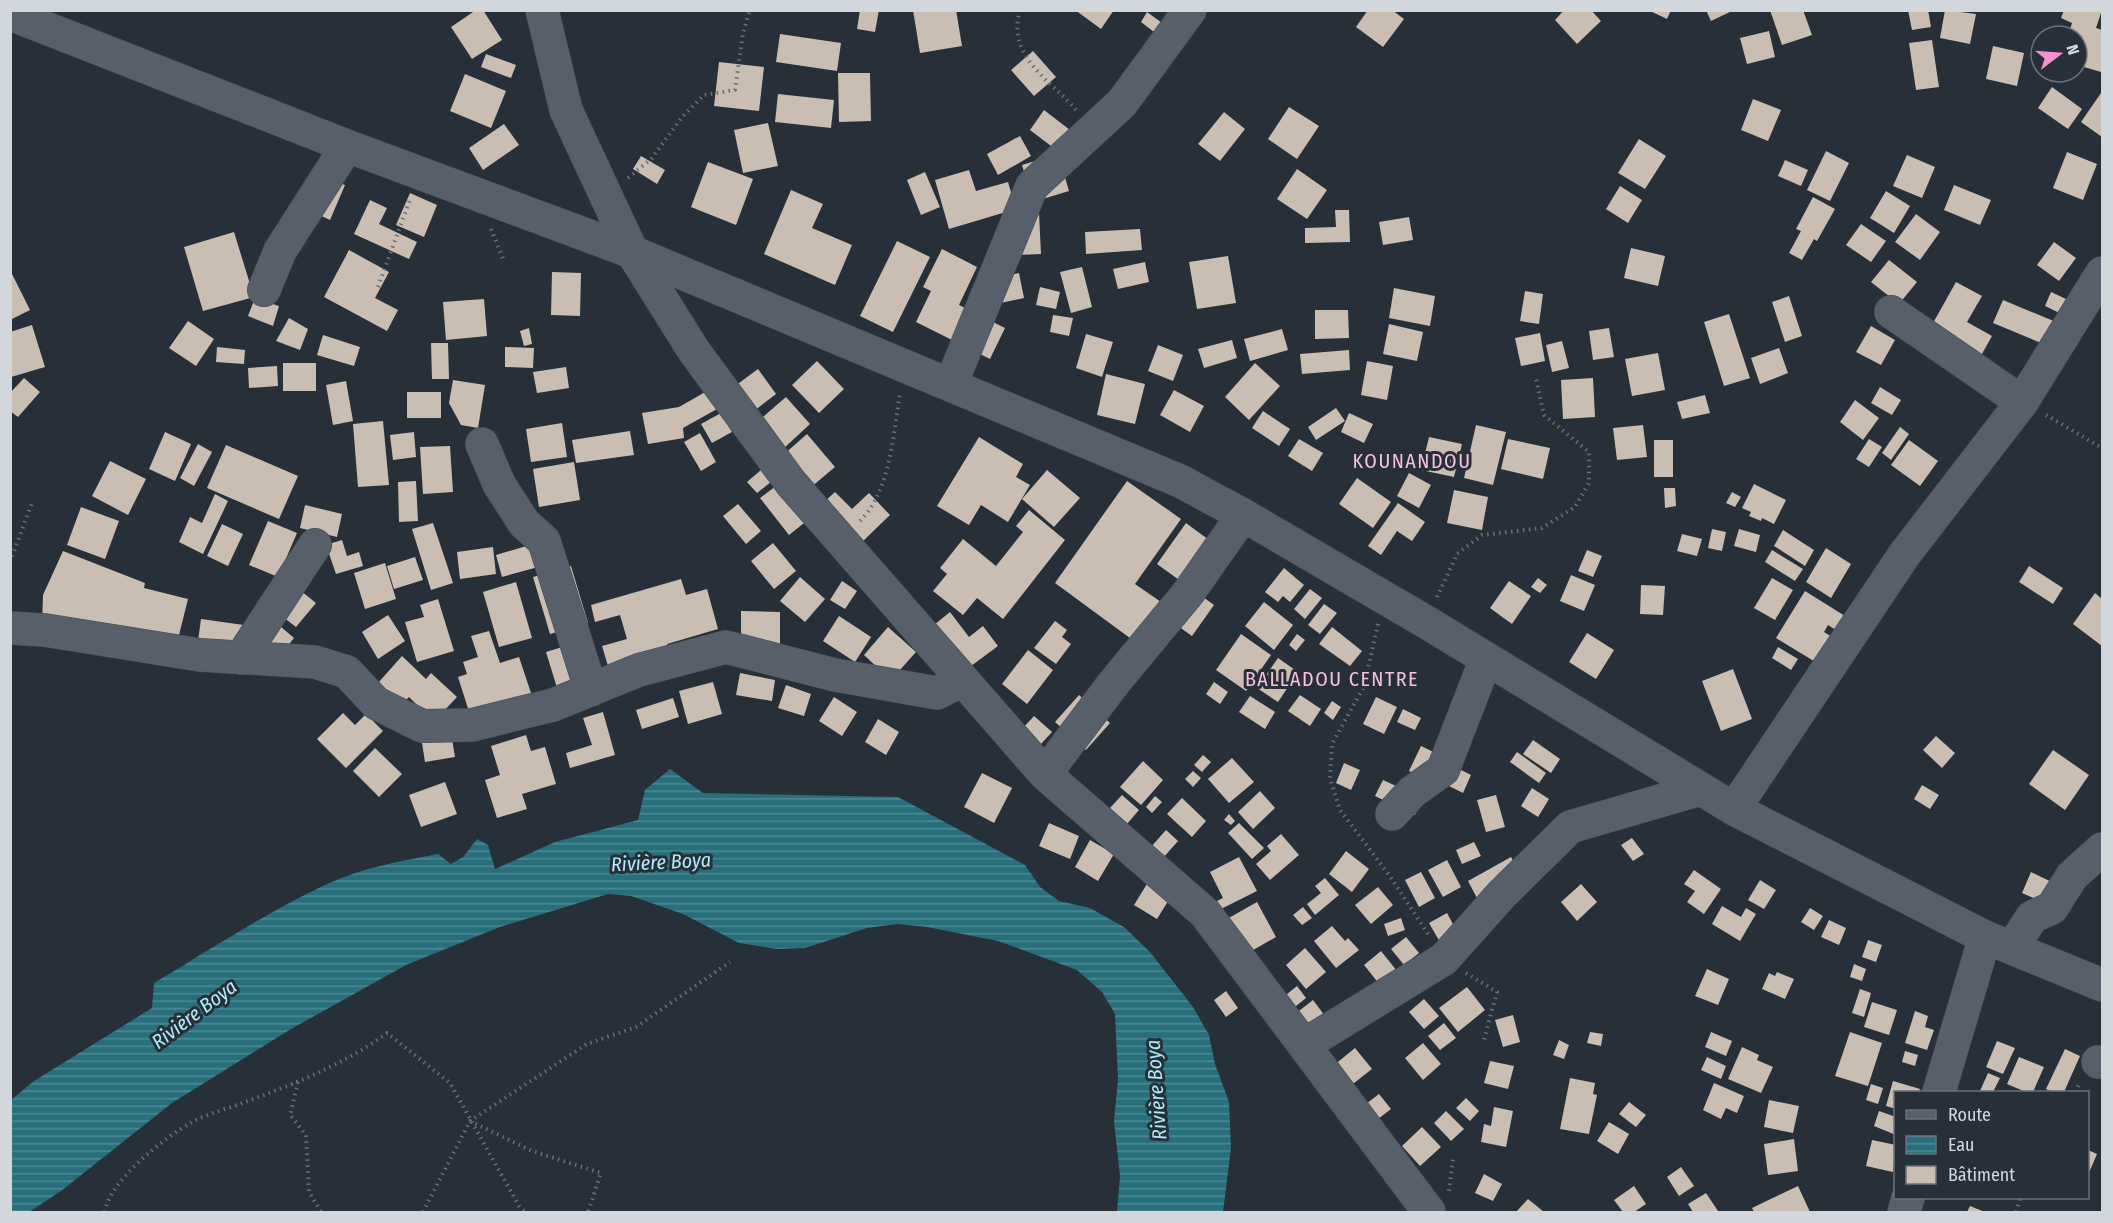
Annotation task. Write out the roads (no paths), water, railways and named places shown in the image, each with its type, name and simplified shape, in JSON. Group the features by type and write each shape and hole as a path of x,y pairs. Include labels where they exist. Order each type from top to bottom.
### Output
{"street":[{"path":"542,10 566,110 632,252 694,351 791,483 961,681 1045,774 1205,913 1304,1045 1438,1207"},
{"path":"951,384 1032,186 1122,103 1190,10"},
{"path":"10,14 347,146 632,252 668,269 951,384 1180,481 1244,515 1426,622 1734,809 1998,943 2103,985"},
{"path":"264,290 280,251 347,146"},
{"path":"1734,809 1904,555 2022,402 2103,273"},
{"path":"1891,312 2022,402"},
{"path":"482,444 499,484 524,524 544,541 591,690"},
{"path":"1045,774 1113,684 1190,592 1244,515"},
{"path":"241,658 315,545"},
{"path":"10,628 44,630 200,654 315,662 347,672 376,703 422,726 472,725 553,705 639,670 726,646 835,675 937,693 961,681"},
{"path":"1392,814 1412,792 1443,770 1486,659"},
{"path":"1304,1045 1444,959 1502,894 1570,827 1701,789"},
{"path":"1939,1091 1998,943 2031,917 2052,908 2072,876 2103,849"}],"water":[{"name":"Rivière Boya","path":"670,769 703,793 898,797 1025,865 1040,887 1059,901 1090,908 1124,927 1150,952 1193,1007 1209,1035 1215,1064 1229,1102 1231,1148 1223,1212 1117,1212 1120,1176 1114,1121 1118,1080 1115,1014 1102,992 1077,970 998,941 927,927 897,924 867,928 805,948 777,949 739,943 683,914 631,896 608,894 500,927 406,965 291,1029 172,1103 61,1191 29,1212 11,1212 11,1100 34,1081 152,1008 154,983 283,906 327,884 367,869 438,854 451,864 463,857 477,839 488,845 495,869 555,842 638,820 645,790"}],"district":[{"name":"KOUNANDOU","path":"1412,461"},
{"name":"BALLADOU CENTRE","path":"1332,679"}]}
